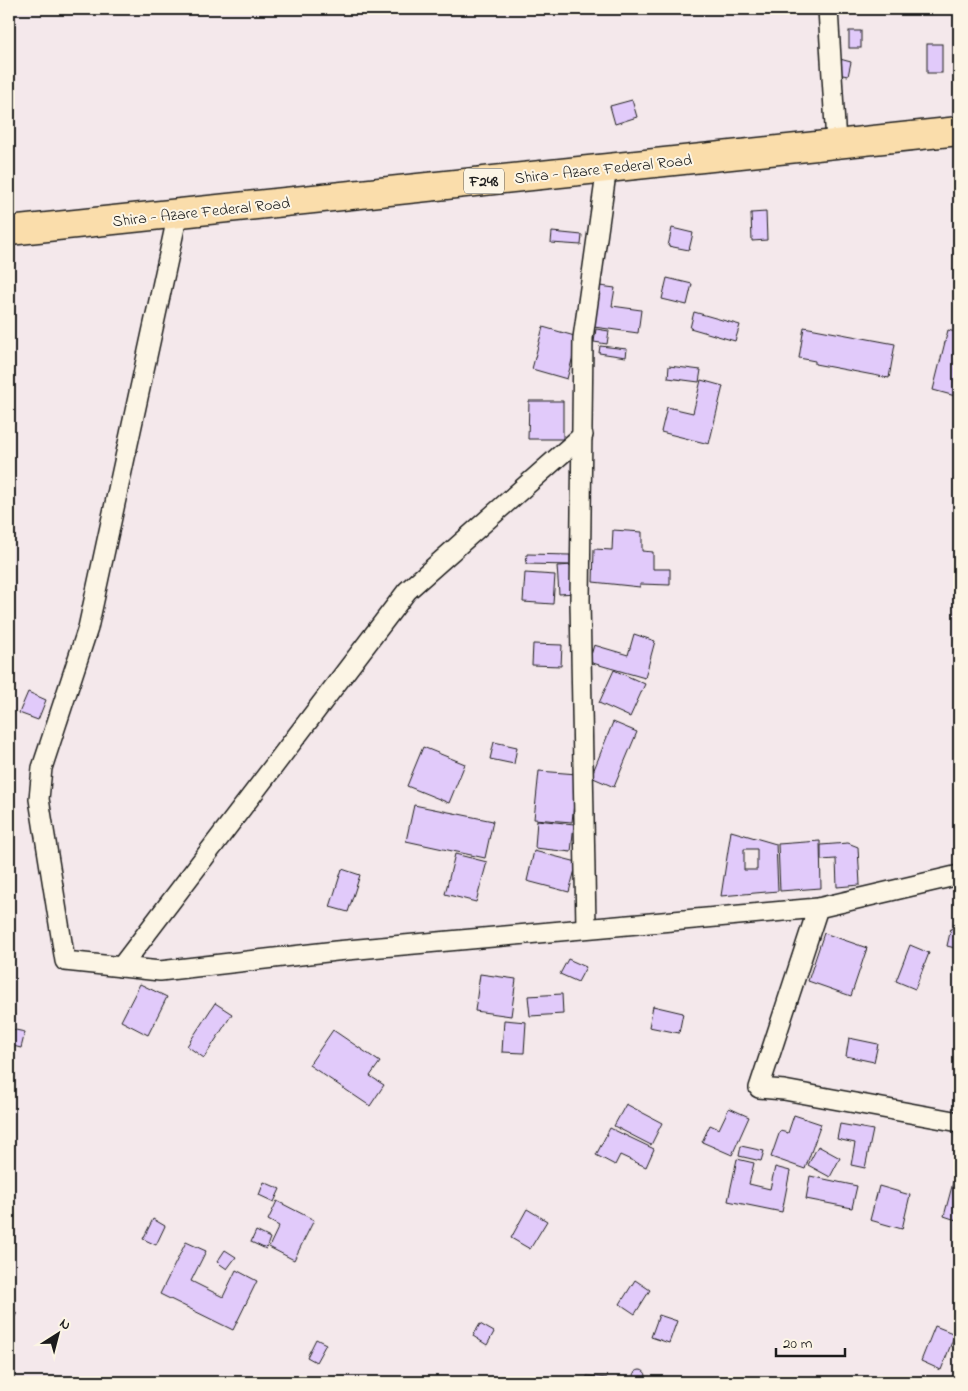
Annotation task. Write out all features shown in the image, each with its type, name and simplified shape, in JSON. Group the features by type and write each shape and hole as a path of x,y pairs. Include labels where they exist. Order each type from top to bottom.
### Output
{"main road":[{"name":"Shira - Azare Federal Road","path":"9,232 959,131"}],"street":[{"path":"828,9 836,143"},
{"path":"586,927 580,600 584,435 583,338 607,167"},
{"path":"178,213 88,628 42,768 39,799 65,961 160,971 336,950 818,908 959,875"},
{"path":"121,967 407,590 584,435"},
{"path":"818,908 759,1088 794,1092 959,1122"}],"building":[{"path":"849,31 861,31 861,48 849,48"},
{"path":"927,44 942,44 942,73 927,73"},
{"path":"836,58 851,62 848,76 832,73"},
{"path":"632,100 637,117 615,124 610,106"},
{"path":"766,212 767,240 752,241 751,213"},
{"path":"672,228 693,233 689,250 668,246"},
{"path":"552,232 582,235 581,245 551,243"},
{"path":"667,278 692,284 687,305 662,299"},
{"path":"600,286 615,288 612,306 641,310 638,333 594,327"},
{"path":"694,312 740,325 735,341 690,328"},
{"path":"543,327 578,337 567,379 532,369"},
{"path":"804,327 895,344 889,378 815,364 815,361 799,358"},
{"path":"596,329 609,331 607,344 594,342"},
{"path":"948,330 959,333 959,397 933,390"},
{"path":"600,346 627,349 626,357 599,353"},
{"path":"669,366 701,370 699,382 668,378"},
{"path":"701,380 723,386 709,444 661,432 667,407 693,413"},
{"path":"529,401 563,401 563,439 528,439"},
{"path":"613,530 642,532 642,551 653,552 653,569 670,569 670,585 640,584 640,587 593,582 594,549 612,550"},
{"path":"527,554 570,555 570,565 526,564"},
{"path":"574,565 576,593 559,594 557,566"},
{"path":"525,573 555,575 553,604 523,602"},
{"path":"634,634 655,641 645,678 589,662 594,645 628,655"},
{"path":"533,644 562,645 561,666 532,665"},
{"path":"614,670 645,684 630,717 599,703"},
{"path":"28,692 46,700 38,720 19,713"},
{"path":"613,722 637,732 614,787 591,777"},
{"path":"494,742 517,747 514,764 490,759"},
{"path":"423,747 465,764 449,803 407,786"},
{"path":"539,771 577,774 572,822 534,819"},
{"path":"414,805 493,821 485,858 406,841"},
{"path":"537,820 574,824 571,852 535,848"},
{"path":"731,831 776,844 778,891 721,896","holes":["744,849 757,849 757,870 744,870"]},
{"path":"820,841 821,888 780,891 778,844"},
{"path":"848,843 858,847 860,885 837,887 836,859 821,860 821,845"},
{"path":"534,851 577,862 569,892 527,881"},
{"path":"455,854 487,862 476,902 445,894"},
{"path":"342,869 360,875 348,912 330,907"},
{"path":"951,928 959,930 959,949 947,946"},
{"path":"824,933 867,948 851,996 808,981"},
{"path":"910,945 929,953 915,989 896,981"},
{"path":"568,959 586,967 578,982 560,974"},
{"path":"480,974 516,979 511,1016 475,1011"},
{"path":"140,984 167,997 148,1035 121,1021"},
{"path":"562,994 563,1014 530,1016 528,996"},
{"path":"215,1003 232,1014 204,1058 187,1046"},
{"path":"653,1006 683,1013 679,1033 649,1027"},
{"path":"504,1020 526,1022 524,1053 502,1052"},
{"path":"11,1029 25,1032 21,1048 9,1045"},
{"path":"333,1030 380,1062 370,1076 384,1085 370,1106 309,1065"},
{"path":"849,1038 878,1044 874,1062 846,1056"},
{"path":"959,1060 959,1078 953,1076"},
{"path":"626,1104 662,1123 651,1145 614,1126"},
{"path":"729,1108 749,1117 732,1155 702,1142 710,1125 719,1129"},
{"path":"794,1115 821,1124 805,1169 771,1157 780,1131 788,1133"},
{"path":"840,1124 873,1130 865,1168 851,1165 855,1143 837,1139"},
{"path":"610,1128 654,1149 646,1167 620,1155 615,1165 596,1155"},
{"path":"741,1146 764,1151 761,1161 739,1156"},
{"path":"818,1146 840,1158 830,1177 808,1165"},
{"path":"737,1159 754,1163 749,1184 770,1189 775,1167 790,1171 782,1212 728,1201"},
{"path":"959,1165 959,1221 944,1216"},
{"path":"810,1176 857,1186 852,1208 806,1199"},
{"path":"264,1182 280,1189 274,1202 259,1195"},
{"path":"879,1186 910,1195 902,1229 870,1220"},
{"path":"277,1201 314,1220 294,1260 269,1247 279,1226 268,1220"},
{"path":"527,1209 547,1221 530,1249 511,1238"},
{"path":"153,1219 165,1226 156,1245 143,1239"},
{"path":"256,1231 270,1238 266,1249 251,1242"},
{"path":"186,1242 206,1251 191,1281 223,1297 236,1270 257,1281 233,1330 160,1294"},
{"path":"225,1250 236,1257 227,1269 217,1262"},
{"path":"635,1280 650,1290 635,1314 620,1304"},
{"path":"9,1307 17,1313 9,1326"},
{"path":"659,1315 677,1321 669,1343 651,1337"},
{"path":"480,1324 494,1332 487,1345 473,1336"},
{"path":"935,1326 955,1334 941,1370 921,1361"},
{"path":"316,1339 326,1344 316,1362 307,1357"},
{"path":"638,1370 642,1370 646,1376 642,1382 638,1382 634,1378 634,1374"},
{"path":"587,1376 607,1378 606,1382 586,1382"}]}
